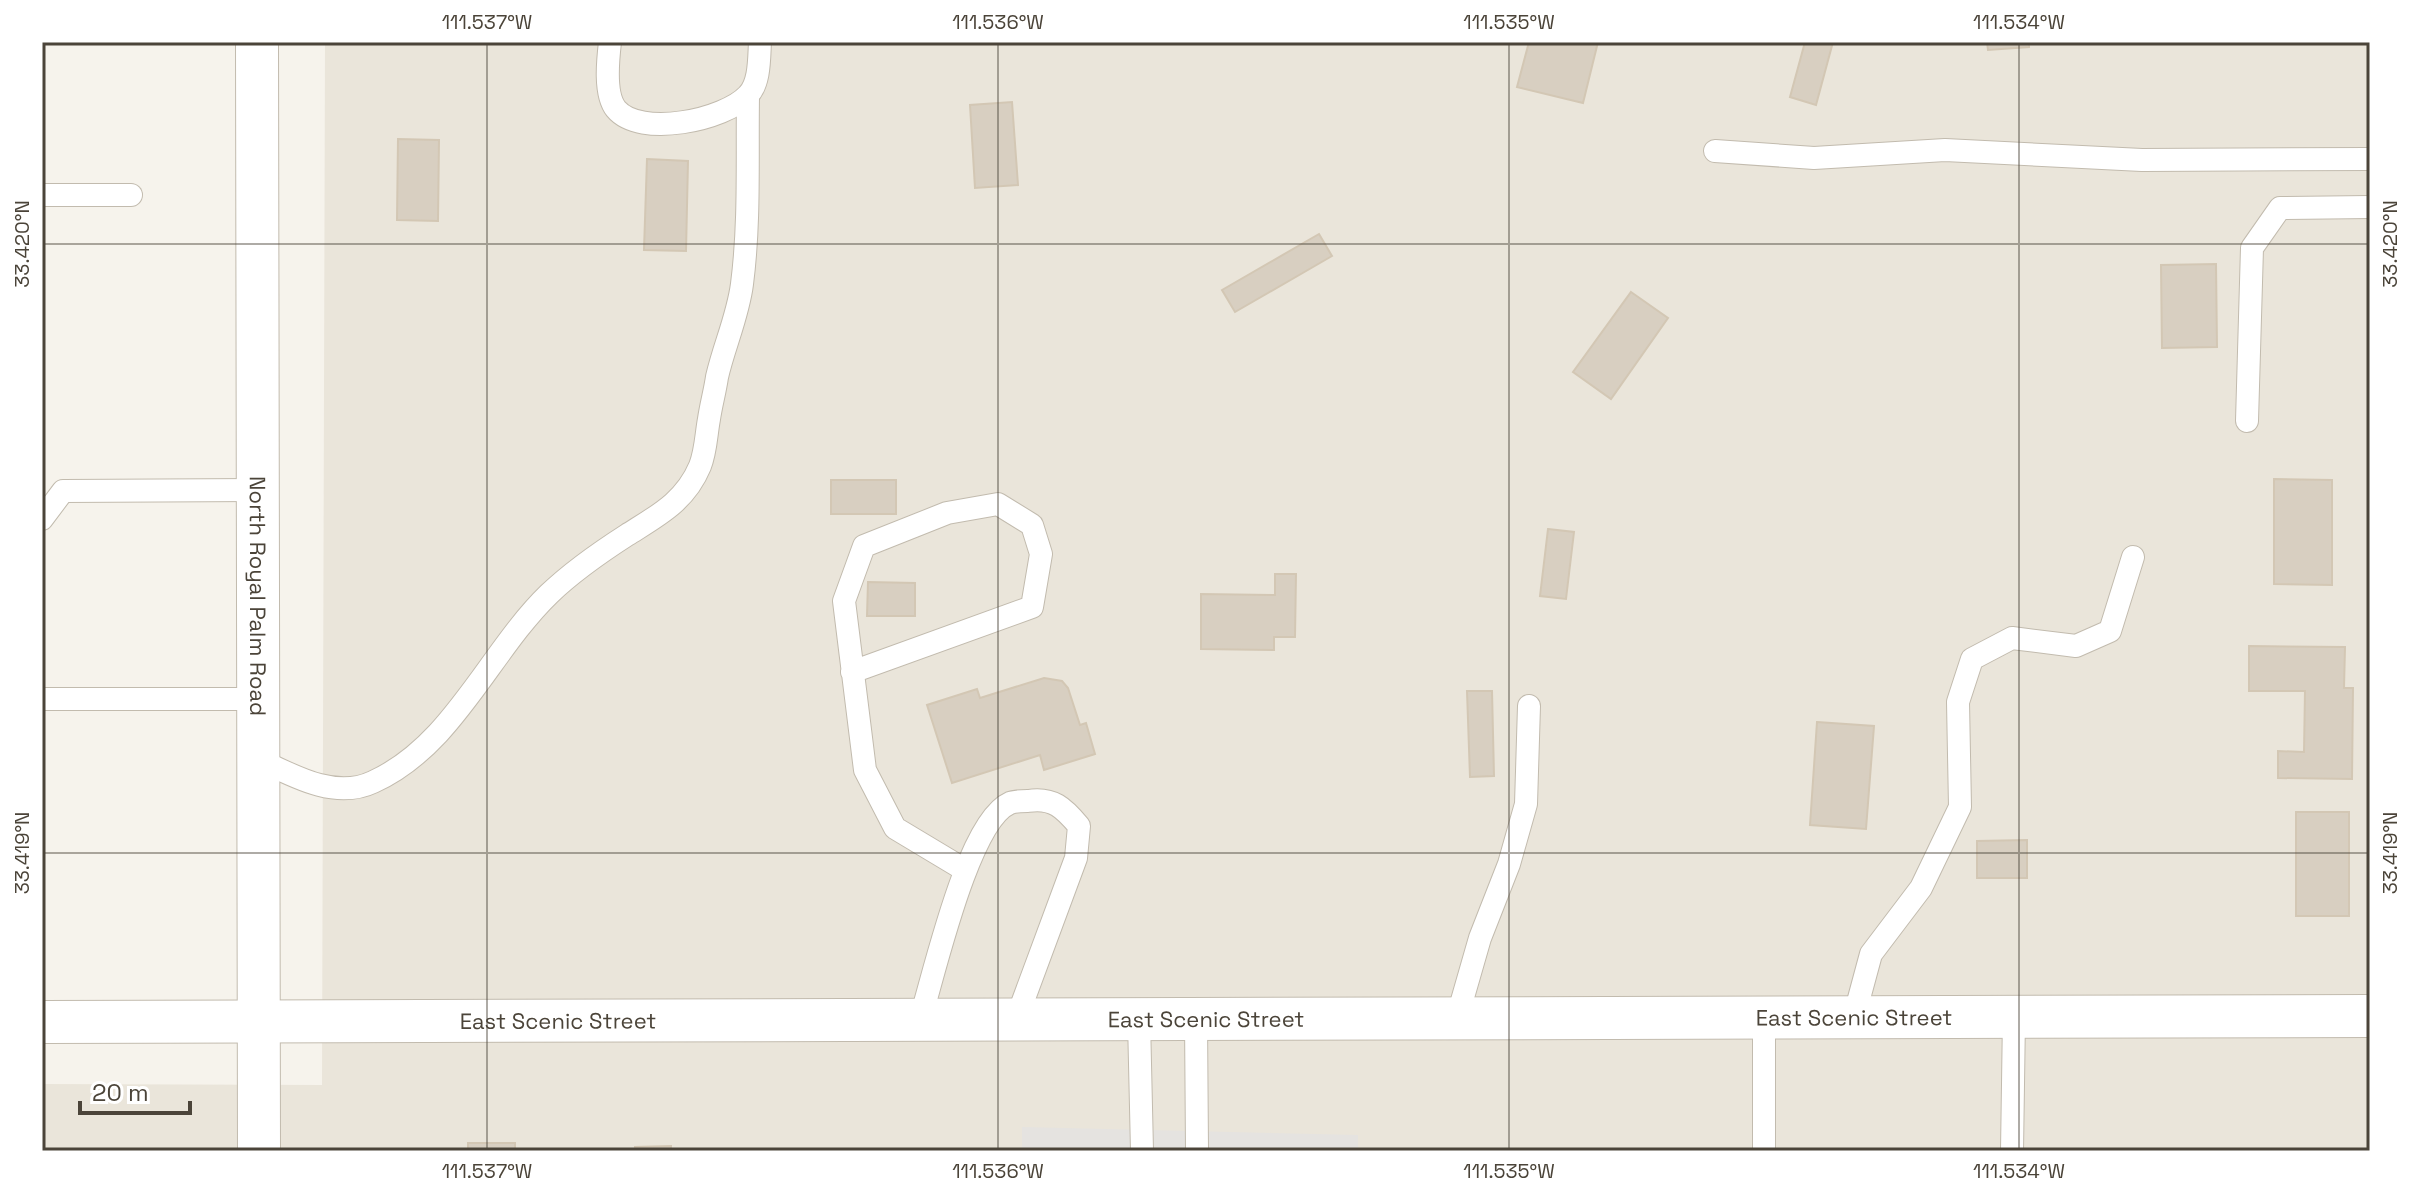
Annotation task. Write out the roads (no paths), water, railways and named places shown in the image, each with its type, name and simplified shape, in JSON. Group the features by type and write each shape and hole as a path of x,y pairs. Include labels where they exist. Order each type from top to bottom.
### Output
{"street":[{"name":"North Royal Palm Road","path":"257,42 259,1151"},
{"name":"East Scenic Street","path":"42,1022 2370,1016"}],"lane":[{"path":"610,42 610,92 615,108 623,114 662,124 690,123 709,118 748,96 754,86 759,64 760,42"},
{"path":"258,759 305,781 334,787 372,783 392,772 420,752 483,677 519,625 550,593 581,566 664,513 691,484 704,455 721,362 742,286 747,219 748,96"},
{"path":"1715,151 1814,158 1945,150 2142,160 2370,159"},
{"path":"42,195 131,195"},
{"path":"2247,421 2252,248 2280,208 2370,207"},
{"path":"42,519 63,491 258,490"},
{"path":"852,672 1032,607 1041,554 1032,525 998,504 947,513 864,546 844,601 852,672 865,770 895,828 965,870"},
{"path":"1854,1017 1871,954 1921,888 1960,807 1958,702 1972,659 2012,638 2076,646 2110,631 2133,557"},
{"path":"42,699 258,699"},
{"path":"1457,1018 1480,938 1509,864 1526,804 1529,706"},
{"path":"920,1020 965,870 982,832 1009,803 1039,799 1064,808 1079,826 1076,858 1016,1020"},
{"path":"2012,1151 2014,1017"},
{"path":"1764,1018 1764,1151"},
{"path":"1196,1019 1197,1151"},
{"path":"1139,1020 1142,1151"}]}
